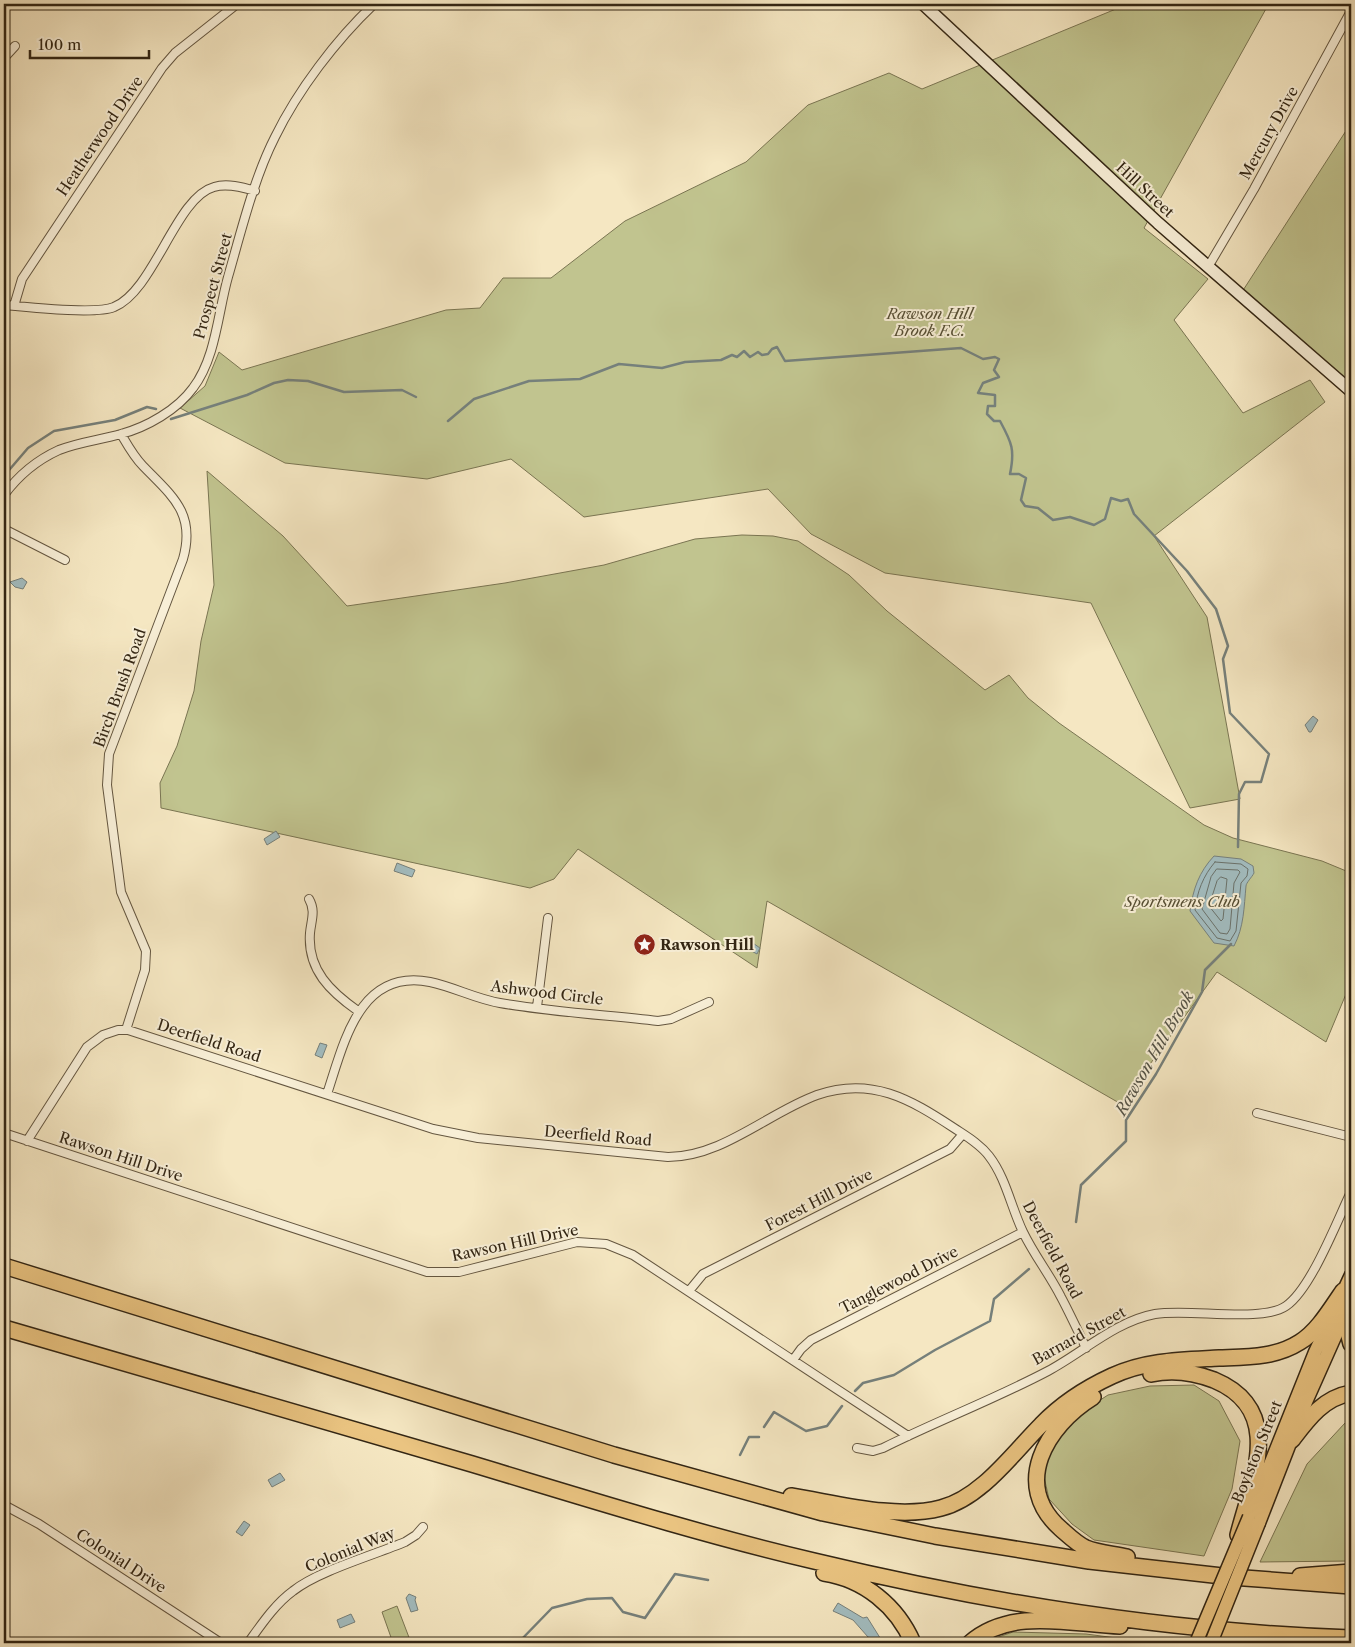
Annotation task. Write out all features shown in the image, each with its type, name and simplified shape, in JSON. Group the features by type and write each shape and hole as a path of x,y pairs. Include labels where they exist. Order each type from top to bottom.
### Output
{"highway":[{"path":"4,1266 614,1455 823,1513 935,1536 1070,1559 1207,1575 1351,1586"},
{"path":"711,1482 738,1484 851,1507 889,1510 932,1510 953,1505 980,1488 1042,1424 1086,1389 1114,1375 1151,1363 1255,1357 1287,1349 1301,1342 1349,1298"},
{"path":"1349,1298 1345,1320 1351,1344"},
{"path":"4,1328 784,1553 882,1576 997,1599 1197,1626 1351,1638"},
{"path":"1207,1575 1086,1548 1056,1525 1044,1507 1037,1480 1040,1457 1051,1434 1063,1419 1112,1386 1157,1373 1178,1371 1214,1380 1231,1389 1245,1403 1255,1419 1259,1433 1259,1461 1250,1518 1235,1551"},
{"path":"1292,1440 1309,1417 1323,1404 1339,1396 1351,1393"},
{"path":"784,1553 822,1573 857,1583 876,1595 898,1617 913,1643"},
{"path":"1250,1579 1351,1572"},
{"path":"970,1643 982,1634 1001,1625 1040,1620 1141,1627 1197,1626"},
{"path":"1321,1636 1343,1643"}],"main road":[{"name":"Boylston Street","path":"1250,1518 1292,1440 1349,1298 1351,1275"},
{"name":"Boylston Street","path":"1211,1643 1250,1518 1315,1352 1349,1298"},
{"path":"1196,1643 1235,1551"}],"street":[{"name":"Heatherwood Drive","path":"14,306 21,281 162,68 175,53 237,4"},
{"name":"Prospect Street","path":"4,495 25,472 41,459 80,444 121,434 146,424 168,411 187,396 197,382 212,342 228,278 264,161 286,116 329,54 374,4"},
{"name":"Hill Street","path":"924,4 1208,267 1351,391"},
{"name":"Mercury Drive","path":"1208,267 1254,189 1351,10"},
{"path":"4,58 15,46"},
{"path":"4,305 95,310 113,308 124,301 140,284 191,205 204,192 213,187 227,185 255,190"},
{"name":"Birch Brush Road","path":"121,434 137,460 170,493 181,510 188,536 183,559 109,754 107,768 108,797 121,892 140,935 146,959 126,1030"},
{"path":"4,529 65,560"},
{"path":"310,899 313,910 310,950 317,971 330,989 358,1011"},
{"path":"537,1007 548,918"},
{"name":"Ashwood Circle","path":"327,1094 345,1040 358,1011 384,988 399,982 430,982 499,1003 658,1021 671,1019 709,1002"},
{"path":"27,1141 87,1047 106,1034 126,1030"},
{"name":"Deerfield Road","path":"126,1030 193,1049 417,1125 460,1135 668,1157 686,1156 714,1146 811,1098 837,1090 867,1088 892,1093 923,1108 963,1134 981,1148 995,1164 1023,1232 1061,1297 1086,1348"},
{"path":"1257,1113 1351,1137"},
{"name":"Rawson Hill Drive","path":"4,1133 423,1271 459,1272 567,1243 587,1242 606,1244 624,1250 908,1436"},
{"name":"Forest Hill Drive","path":"689,1291 703,1274 950,1149 963,1134"},
{"name":"Barnard Street","path":"857,1448 868,1451 878,1450 1048,1371 1127,1324 1156,1314 1176,1312 1259,1314 1283,1308 1294,1299 1305,1285 1351,1192"},
{"name":"Tanglewood Drive","path":"793,1360 805,1345 816,1338 1023,1232"},
{"name":"Colonial Drive","path":"4,1505 39,1524 221,1643"},
{"name":"Colonial Way","path":"248,1643 283,1600 300,1586 314,1578 405,1542 416,1536 424,1527"}],"green space":[{"name":"Rawson Hill Brook F.C.","path":"1128,4 1263,4 1267,7 1144,228 1208,279 1174,320 1243,413 1310,380 1325,402 1154,536 1207,617 1240,799 1190,808 1091,603 885,573 811,534 768,489 584,517 511,459 427,479 285,463 180,408 205,386 219,352 242,370 446,310 480,308 503,278 551,278 625,221 746,162 808,105 889,73 922,89"},
{"path":"1351,123 1351,382 1346,387 1240,295"},
{"name":"Rawson Hill","path":"207,471 283,536 347,606 505,583 604,565 695,539 742,535 773,536 798,541 849,575 887,611 985,690 1009,675 1028,698 1059,723 1204,825 1233,838 1322,861 1351,873 1351,982 1326,1042 1217,972 1121,1104 767,901 757,968 578,849 554,879 530,888 161,808 160,783 177,746 194,691 201,641 214,585"},
{"path":"1194,1385 1219,1401 1240,1441 1232,1489 1204,1556 1094,1540 1072,1524 1049,1499 1043,1472 1054,1439 1080,1413 1108,1395 1150,1386"},
{"path":"1351,1420 1351,1561 1260,1562 1307,1464 1345,1423"},
{"path":"397,1606 410,1640 393,1643 382,1612"},
{"path":"1013,1632 1086,1634 1154,1643 981,1643"}],"water":[{"path":"22,578 27,582 23,589 15,587 10,582"},
{"path":"1313,716 1318,720 1311,732 1309,732 1305,725"},
{"path":"276,831 280,837 267,845 264,839"},
{"path":"1214,856 1241,859 1253,866 1254,873 1246,885 1242,924 1234,946 1214,943 1190,911 1198,881 1204,868"},
{"path":"397,863 415,870 412,877 394,871"},
{"path":"750,941 760,948 757,954 746,948"},
{"path":"320,1043 327,1045 322,1058 315,1055"},
{"path":"280,1473 285,1480 272,1487 268,1480"},
{"path":"244,1521 250,1525 242,1536 236,1532"},
{"path":"409,1594 416,1597 418,1610 411,1612 406,1598"},
{"path":"838,1603 863,1618 867,1617 882,1641 878,1643 868,1637 853,1620 833,1611"},
{"path":"351,1614 355,1622 340,1628 337,1620"}],"waterway":[{"name":"Rawson Hill Brook","path":"448,421 474,399 529,381 580,379 619,364 662,368 685,362 721,360 732,355 737,357 744,351 750,357 758,352 762,355 768,354 777,347 785,361 961,348 983,359 995,357 999,359 994,370 999,377 983,383 978,393 995,395 995,406 988,406 987,414 994,421 1000,421 1010,441 1012,452 1010,474 1019,474 1026,478 1021,500 1025,506 1038,508 1053,520 1070,517 1094,525 1105,519 1111,498 1121,501 1128,499 1134,514 1187,571 1216,609 1228,646 1223,659 1230,713 1269,754 1261,782 1245,782 1239,794 1238,847"},
{"name":"Rawson Hill Brook","path":"171,419 247,395 274,383 288,380 308,381 344,392 402,390 416,397"},
{"name":"Rawson Hill Brook","path":"4,476 28,448 54,431 115,420 147,407 156,409"},
{"name":"Rawson Hill Brook","path":"1076,1222 1081,1185 1126,1141 1126,1120 1156,1074 1202,992 1205,970 1231,944"},
{"name":"Rawson Hill Brook","path":"855,1391 863,1383 894,1375 935,1350 990,1321 994,1299 1029,1269"},
{"name":"Rawson Hill Brook","path":"764,1427 774,1412 806,1431 827,1426 842,1406"},
{"name":"Rawson Hill Brook","path":"740,1455 749,1437 759,1437"},
{"name":"Rawson Hill Brook","path":"518,1643 552,1608 587,1599 612,1598 623,1612 645,1618 675,1574 708,1580"}],"place":[{"name":"Rawson Hill","path":"644,945"}],"park label":[{"name":"Sportsmens Club","path":"1182,902"}]}
